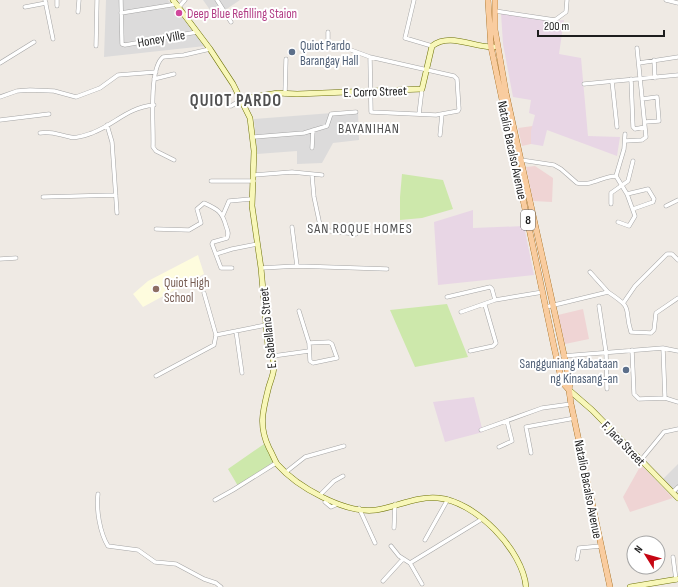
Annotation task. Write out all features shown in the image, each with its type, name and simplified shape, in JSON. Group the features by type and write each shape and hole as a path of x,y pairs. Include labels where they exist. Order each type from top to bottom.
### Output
{"main road":[{"name":"Natalio Bacalso Avenue","path":"488,0 491,47 562,382 569,390"},
{"name":"Natalio Bacalso Avenue","path":"495,0 494,11 497,46 563,356 570,382 569,390 571,404 610,587"}],"street":[{"path":"57,0 57,6"},
{"path":"78,12 79,0"},
{"path":"96,46 97,0"},
{"name":"Honey Ville","path":"121,0 120,42 125,45 197,32"},
{"path":"121,13 176,4 185,0"},
{"path":"217,0 231,22"},
{"path":"414,0 405,38 432,46 445,40 455,40 472,45 491,47 497,46"},
{"path":"494,11 555,20 566,12 566,0"},
{"path":"666,0 678,3"},
{"path":"25,7 45,1 53,39"},
{"name":"E. Sabellano Street","path":"176,4 210,49 241,100 250,118 254,137 254,178 251,199 261,268 268,346 274,366 262,424 264,436 276,463 302,486 339,503 359,508 376,510 423,498 448,499 482,519 501,535 522,566 526,587"},
{"path":"328,32 328,44 340,46 370,57 454,76 456,79 459,109 442,114 371,112 370,57"},
{"path":"0,63 34,42"},
{"name":"E. Corro Street","path":"241,100 285,94 422,89 432,46"},
{"path":"625,141 645,139 645,122 637,48"},
{"path":"174,160 156,151 153,147 154,79 160,59 210,49"},
{"path":"639,63 678,57"},
{"path":"285,94 286,59"},
{"path":"654,60 655,78"},
{"path":"0,97 17,91 30,90 54,91 76,97 100,88 118,75 156,72"},
{"path":"154,79 174,74"},
{"path":"584,84 678,75"},
{"path":"631,79 633,127 635,129 645,127"},
{"path":"612,81 617,126"},
{"path":"419,114 422,89"},
{"path":"642,99 657,97 658,121 645,122"},
{"path":"231,106 241,100"},
{"path":"40,134 57,133 72,138 92,133 127,112 141,106 154,104"},
{"path":"254,137 304,133 329,125 329,116 331,114 356,112"},
{"path":"0,120 49,114"},
{"path":"440,135 442,114"},
{"path":"107,125 112,142 117,213"},
{"path":"312,148 313,130"},
{"path":"616,176 619,171 625,134"},
{"path":"521,160 554,165 561,169 575,182 581,184 594,183 610,176 616,176"},
{"path":"611,204 611,193 623,186 628,181 633,161"},
{"path":"211,181 254,178 292,172 322,175"},
{"path":"312,175 314,197 321,230 356,234"},
{"path":"616,176 627,194 635,216 632,224 624,225 618,222"},
{"path":"627,194 648,189 651,191 654,201 633,209"},
{"path":"43,197 116,195"},
{"path":"232,268 221,268 212,244 213,242 228,237 223,215 229,201 251,199"},
{"path":"666,206 678,200"},
{"path":"156,229 189,230 200,224 201,222 197,209 204,203 223,215"},
{"path":"292,227 297,266"},
{"path":"216,254 257,244"},
{"path":"624,302 635,286 667,254 672,254 678,260"},
{"path":"0,259 16,258"},
{"path":"261,268 297,266 387,269"},
{"path":"590,272 608,292 624,302 627,307 631,332 651,333 654,330 656,313 678,298"},
{"path":"446,297 490,287 495,300"},
{"path":"462,312 485,305 495,300 543,292"},
{"path":"546,307 608,292"},
{"path":"156,376 214,345 216,335 204,293"},
{"path":"470,351 493,346 496,343 485,305"},
{"path":"599,306 606,352 607,389"},
{"path":"299,311 308,343 310,361 313,363 336,358 332,344 329,342 308,343"},
{"path":"216,335 266,325"},
{"path":"236,331 242,373"},
{"path":"563,356 663,348 678,351"},
{"path":"663,348 665,398"},
{"path":"632,350 634,394 636,397 639,399 665,398 678,402"},
{"path":"272,356 309,351"},
{"name":"F. Jaca Street","path":"569,390 592,410 678,498"},
{"path":"481,430 542,408 571,404"},
{"path":"531,453 526,427 575,418"},
{"path":"499,447 512,441 507,421"},
{"path":"641,460 664,432 678,429"},
{"path":"286,472 305,457 344,446"},
{"path":"215,500 276,463"},
{"path":"320,495 334,481 343,476"},
{"path":"673,492 678,487"},
{"path":"98,494 97,505 102,532 108,546 138,550 155,562 176,565 204,579 216,583 221,587"},
{"path":"425,540 448,499"},
{"path":"325,502 331,506 339,503"},
{"path":"394,528 395,504"},
{"path":"359,508 375,543"},
{"path":"410,563 482,519"},
{"path":"391,546 403,559 410,563 422,584"},
{"path":"577,559 579,548 601,546"},
{"path":"630,587 652,585 677,580 673,557"},
{"path":"383,581 403,559"}],"shaded area":[{"path":"106,0 168,0 205,46 104,57"},
{"path":"203,0 240,0 215,17"},
{"path":"501,13 549,21 564,20 559,54 581,58 588,136 620,137 617,156 547,130 543,146 531,144 531,131 535,115 529,113 531,100 513,97 503,44"},
{"path":"358,111 359,140 333,143 322,163 297,164 297,151 257,154 254,119"},
{"path":"533,126 531,144 522,146 518,128"},
{"path":"535,166 553,178 552,202 533,201 526,167"},
{"path":"473,210 473,228 524,226 534,275 438,285 434,222"},
{"name":"Quiot High School","path":"198,255 204,274 143,307 133,294 148,281"},
{"path":"583,309 589,339 565,344 558,315"},
{"path":"474,397 483,432 445,442 433,402"},
{"path":"678,464 678,494 663,479"},
{"path":"641,465 673,498 630,512 623,497"}],"green space":[{"path":"402,174 443,180 453,209 422,218 400,220"},
{"path":"447,304 468,357 415,367 390,310"},
{"path":"264,444 273,462 238,486 228,469"}],"place":[{"name":"Deep Blue Refilling Staion","path":"179,13"},
{"name":"Quiot Pardo Barangay Hall","path":"292,52"},
{"name":"Quiot High School","path":"156,289"},
{"name":"Sangguniang Kabataan ng Kinasang-an","path":"626,370"}],"district":[{"name":"QUIOT PARDO","path":"236,100"},
{"name":"BAYANIHAN","path":"369,128"},
{"name":"SAN ROQUE HOMES","path":"360,228"}]}
